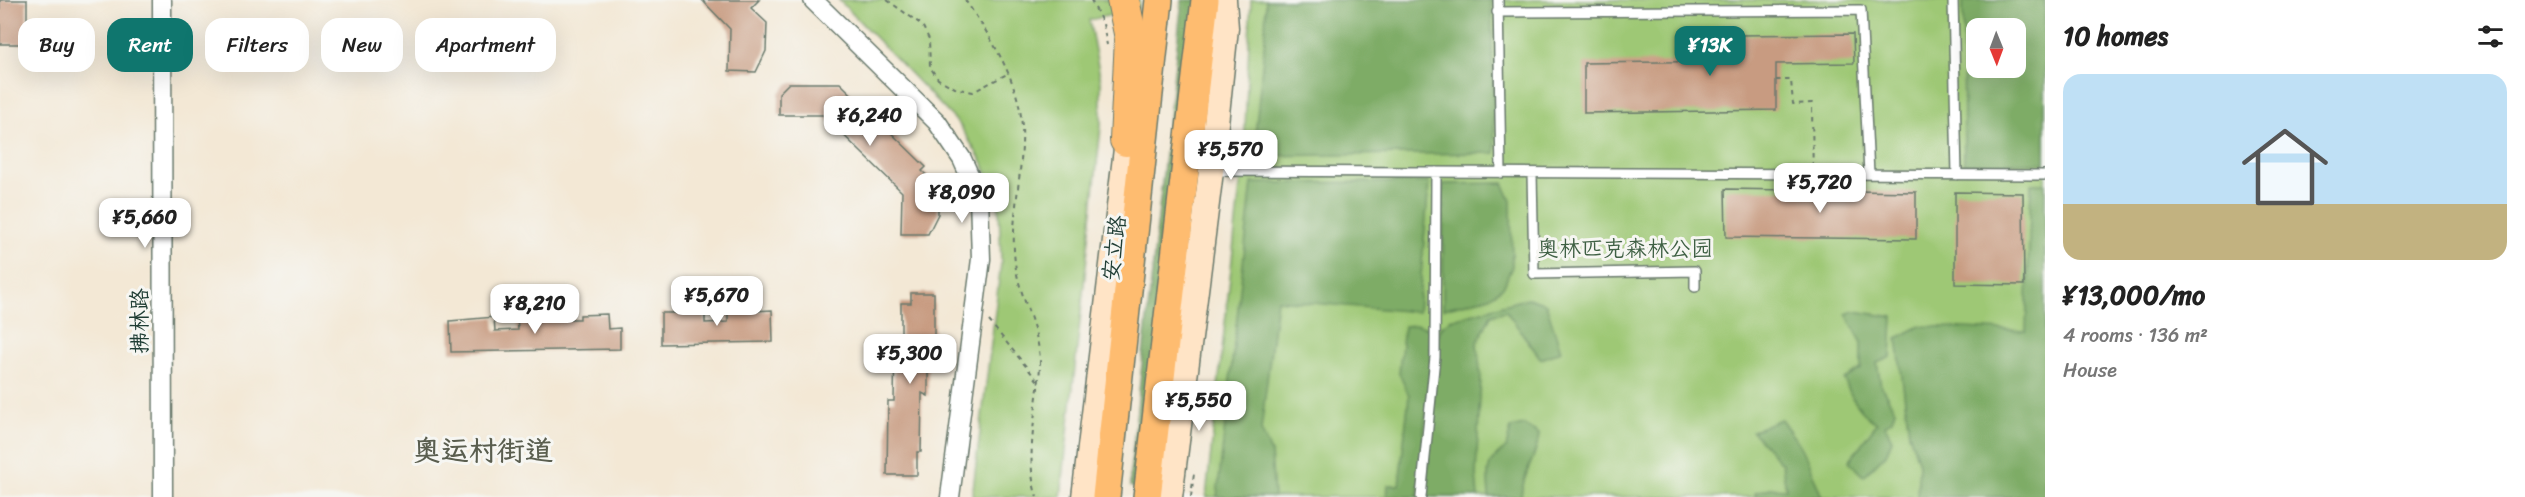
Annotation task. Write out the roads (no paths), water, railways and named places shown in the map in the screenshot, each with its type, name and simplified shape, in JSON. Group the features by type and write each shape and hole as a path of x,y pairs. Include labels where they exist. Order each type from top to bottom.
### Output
{"highway":[{"path":"1124,0 1131,38 1126,140"}],"main road":[{"name":"安立路","path":"1106,497 1159,0"},
{"path":"1147,497 1205,0"}],"street":[{"name":"拂林路","path":"162,0 163,497"},
{"path":"813,0 937,122 962,159 979,197 981,259 950,497"},
{"name":"安立路","path":"1084,497 1126,140 1146,0"},
{"path":"1170,497 1211,171 1226,28 1224,0"}],"lane":[{"path":"1498,0 1501,172"},
{"path":"1953,0 1958,175"},
{"path":"1497,12 1861,10 1869,174"},
{"path":"1211,171 2045,175"},
{"path":"1421,497 1435,357 1436,172"},
{"path":"1532,173 1534,274 1695,271 1695,286"}],"district":[{"name":"奥运村街道","path":"483,450"}],"park label":[{"name":"奥林匹克森林公园","path":"1625,248"}]}
